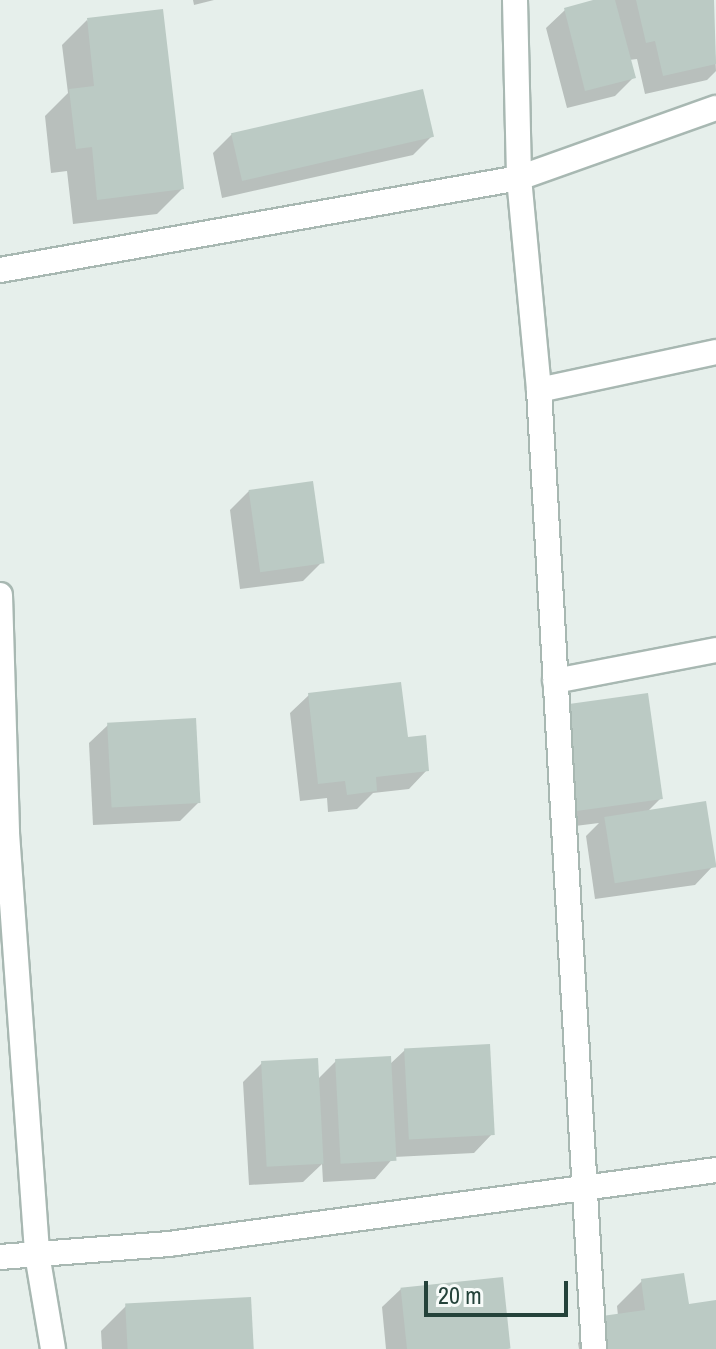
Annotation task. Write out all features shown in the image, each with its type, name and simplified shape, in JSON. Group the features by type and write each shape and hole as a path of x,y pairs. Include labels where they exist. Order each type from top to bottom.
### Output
{"street":[{"path":"515,0 519,178 539,390 594,1349"},
{"path":"0,270 519,178 716,108"},
{"path":"539,390 716,352"},
{"path":"0,595 4,833 37,1254 53,1349"},
{"path":"555,681 716,650"},
{"path":"0,1257 169,1244 716,1170"}],"building":[{"path":"593,0 615,0 636,78 585,91 564,8"},
{"path":"636,0 714,0 716,64 663,76 655,41 646,43"},
{"path":"163,9 184,189 97,200 92,147 76,149 69,89 94,86 87,18"},
{"path":"423,89 434,137 242,181 231,133"},
{"path":"313,481 325,563 260,572 249,490"},
{"path":"401,682 408,737 426,735 429,771 376,777 377,791 347,795 345,781 318,784 308,693"},
{"path":"648,693 663,799 577,811 562,705"},
{"path":"196,718 200,803 112,808 107,723"},
{"path":"706,801 716,867 615,883 604,817"},
{"path":"490,1044 495,1135 409,1139 404,1049"},
{"path":"391,1056 396,1161 341,1164 335,1059"},
{"path":"318,1058 324,1164 267,1167 261,1061"},
{"path":"684,1273 689,1304 716,1300 716,1349 607,1349 602,1316 645,1310 641,1279"},
{"path":"503,1277 511,1349 407,1349 401,1288"},
{"path":"251,1297 254,1349 128,1349 125,1304"}]}
